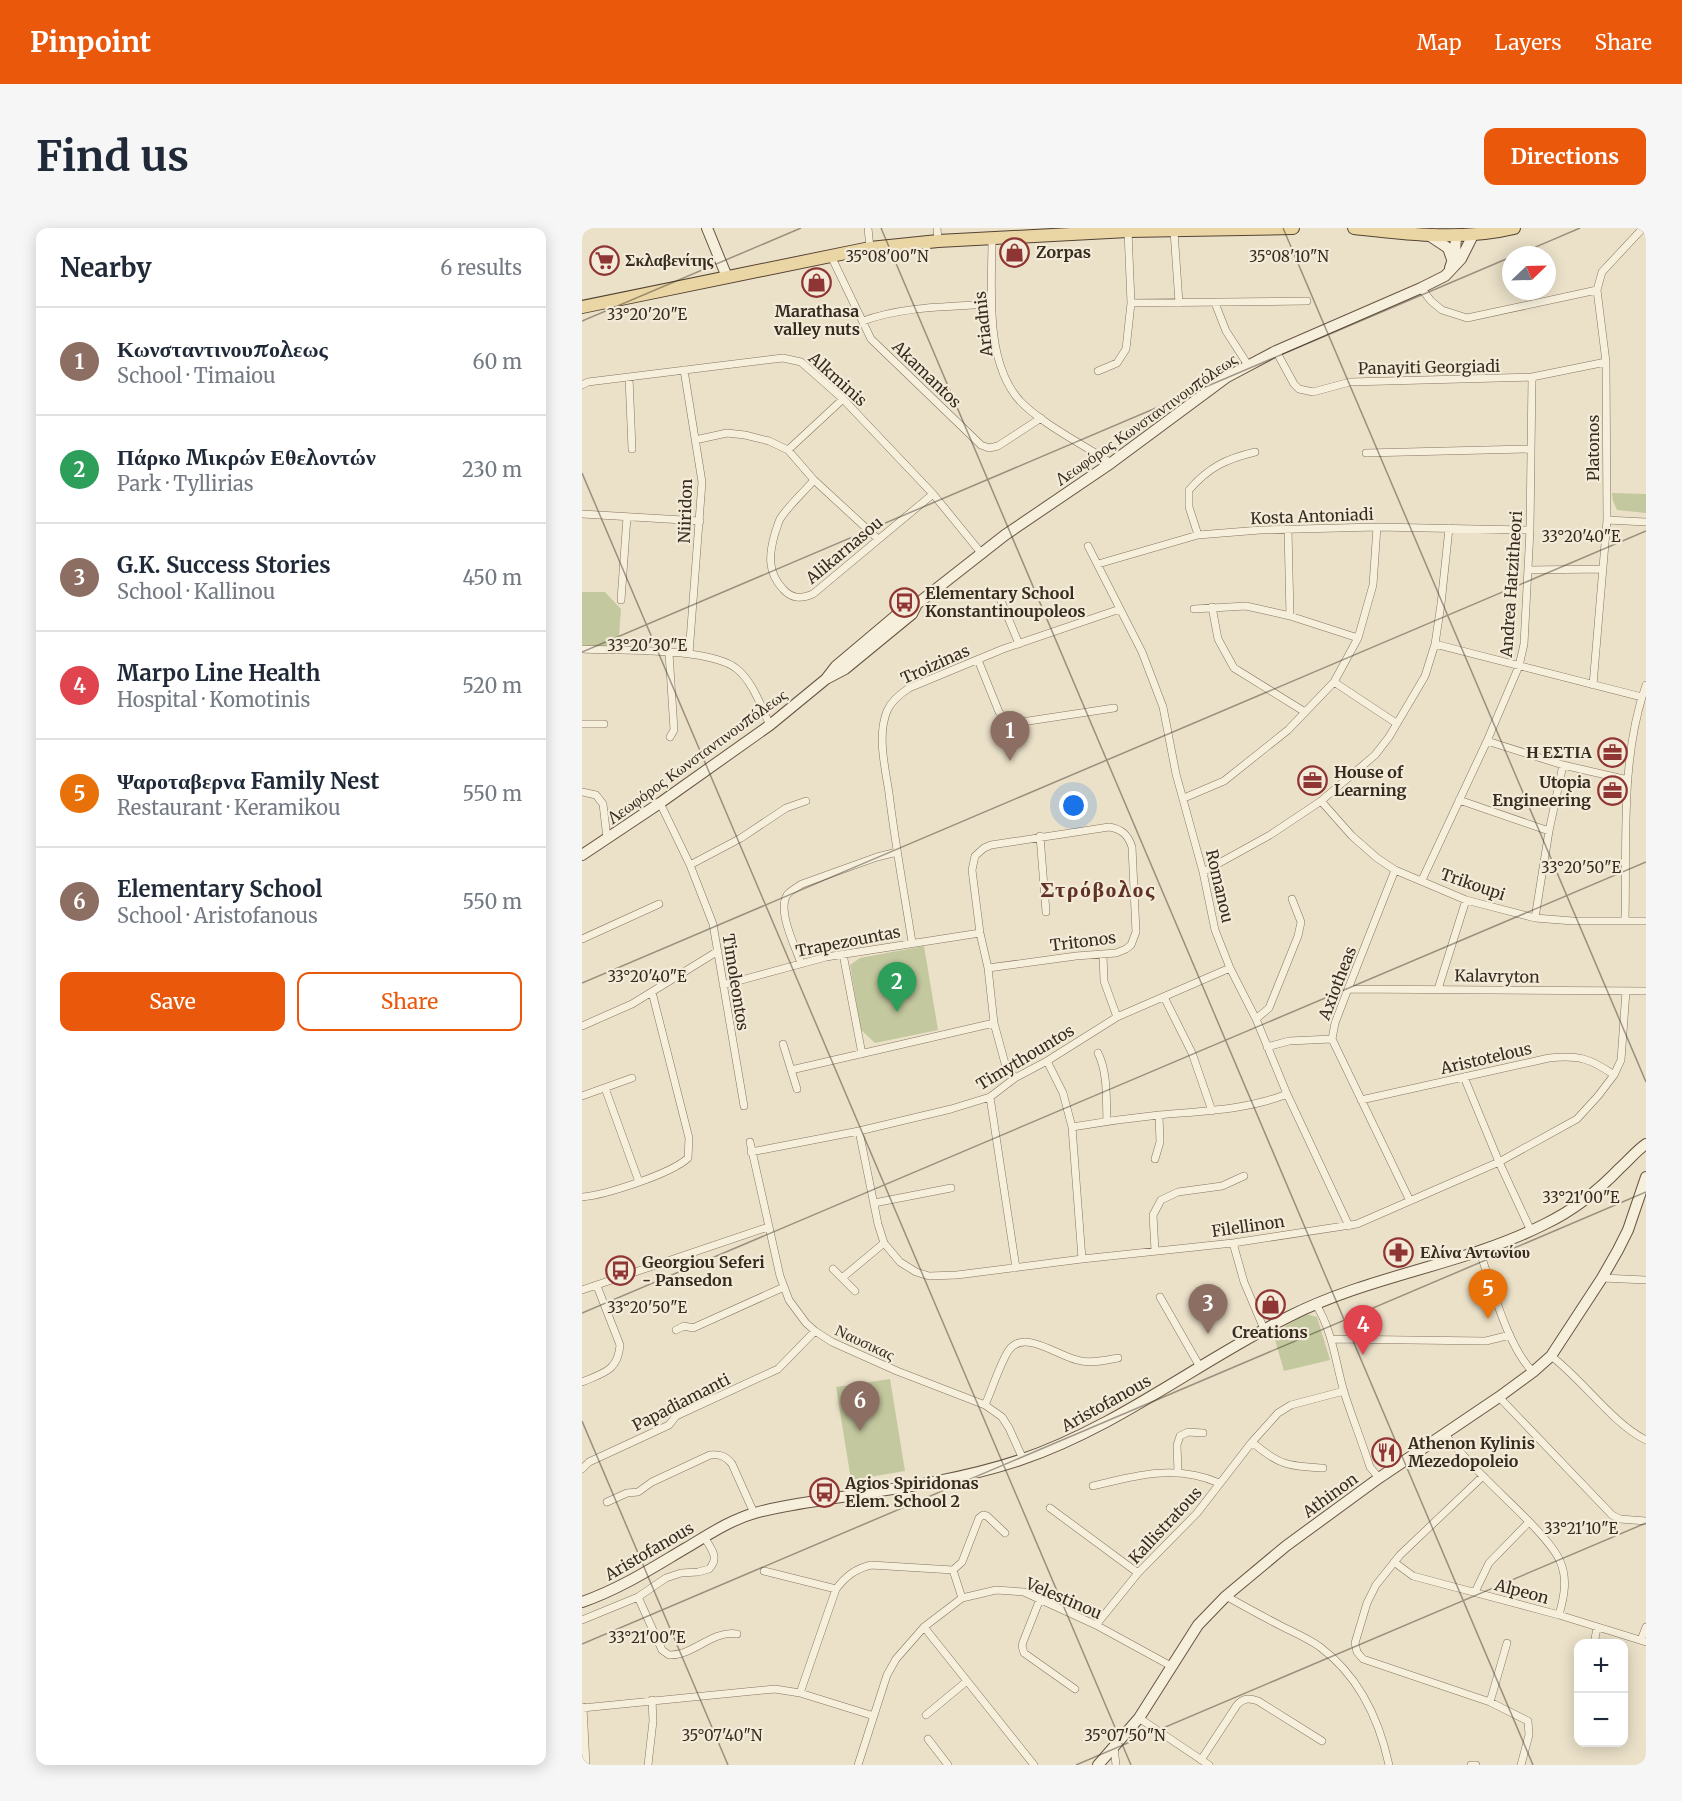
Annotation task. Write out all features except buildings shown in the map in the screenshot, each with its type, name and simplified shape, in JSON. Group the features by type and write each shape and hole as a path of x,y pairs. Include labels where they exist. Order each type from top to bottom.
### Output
{"main road":[{"path":"582,308 938,234 992,238 1128,229 1174,231 1293,228"},
{"path":"1354,228 1456,237 1514,228"}],"street":[{"path":"707,228 727,278"},
{"path":"868,228 870,248"},
{"path":"1421,288 1442,310 1467,318 1597,290 1602,272 1643,228"},
{"path":"1098,372 1117,363 1126,349 1131,303 1128,229"},
{"path":"1174,231 1179,303"},
{"name":"Λεωφόρος Κωνσταντινουπόλεως","path":"582,855 770,725 826,679 845,669 895,629 912,614 917,604 1005,535 1111,463 1214,387 1248,365 1276,351 1445,276 1461,259 1473,235"},
{"path":"1430,236 1448,248 1453,262"},
{"path":"1445,276 1453,262 1456,237"},
{"name":"Ariadnis","path":"992,238 995,348 1006,380 1020,401 1041,418 1111,463"},
{"name":"Akamantos","path":"831,256 871,339 981,445 989,448 998,446 1041,418"},
{"name":"Platonos","path":"1593,685 1607,520 1606,362 1597,290"},
{"path":"1131,303 1307,301"},
{"path":"1215,303 1226,330 1248,365"},
{"path":"863,321 905,310 992,304"},
{"name":"Panayiti Georgiadi","path":"1276,351 1294,384 1305,391 1313,392 1350,382 1532,377 1606,362"},
{"name":"Alkminis","path":"582,385 588,382 783,358 801,362 843,399 933,494 982,554"},
{"name":"Niiridon","path":"684,370 702,482 689,654"},
{"path":"629,377 632,449"},
{"name":"Andrea Hatzitheori","path":"1422,880 1487,741 1519,666 1524,644 1530,530 1532,377"},
{"path":"788,450 843,399"},
{"path":"696,440 727,433 769,441 788,450 814,480 878,538"},
{"path":"1366,453 1530,449"},
{"path":"1198,535 1189,507 1190,490 1200,477 1217,465 1255,452"},
{"name":"Alikarnasou","path":"814,480 779,520 770,549 770,568 774,577 786,592 795,598 813,594 933,494"},
{"path":"582,514 700,521"},
{"path":"621,600 627,517"},
{"path":"1607,520 1646,522"},
{"path":"1184,798 1224,781 1288,730 1334,682 1358,638 1373,585 1377,527"},
{"name":"Kosta Antoniadi","path":"1098,564 1198,535 1288,529 1377,527 1530,530"},
{"path":"1203,872 1270,834 1321,801 1376,755 1389,737 1425,676 1435,644 1442,604 1449,528"},
{"path":"1288,529 1290,616"},
{"name":"Romanou","path":"1088,546 1142,652 1163,707 1176,774 1203,872 1215,930 1287,1094 1349,1226"},
{"path":"1528,570 1603,569"},
{"path":"999,596 1019,645"},
{"path":"1194,609 1212,606 1246,606 1290,616 1358,638"},
{"path":"1212,606 1218,639 1234,668 1305,712"},
{"name":"Troizinas","path":"912,942 883,746 887,710 896,697 909,688 978,660 1120,609"},
{"path":"1435,644 1642,697"},
{"path":"582,650 689,654 720,660 737,669 751,687 770,725"},
{"path":"669,653 674,730 670,737"},
{"path":"978,660 999,712 1016,723 1114,708"},
{"path":"1334,682 1396,723"},
{"path":"1625,920 1628,780 1631,747 1646,685"},
{"path":"582,724 604,724"},
{"path":"1487,741 1563,765 1628,780"},
{"path":"1535,918 1549,831 1563,765"},
{"path":"582,792 596,795 603,804 607,838"},
{"path":"1459,800 1549,831"},
{"path":"690,866 741,838 786,808 806,801"},
{"name":"Trikoupi","path":"1321,801 1352,836 1377,858 1395,870 1466,900 1535,918 1573,921 1646,921"},
{"name":"Timoleontos","path":"660,803 690,866 713,924 744,1106"},
{"name":"Tritonos","path":"980,933 972,870 975,856 979,852 991,845 1109,827 1123,832 1130,840 1136,924 1135,938 1126,950 1102,955 1076,956 988,968"},
{"path":"1040,836 1046,912"},
{"path":"801,963 783,906 792,890 802,884 897,852"},
{"name":"Axiotheas","path":"1395,870 1335,1023 1332,1040 1410,1201"},
{"path":"1256,1019 1269,1008 1298,936 1301,922 1292,899"},
{"path":"1438,989 1466,900"},
{"path":"582,939 658,904"},
{"path":"980,933 988,968 994,1023 1006,1067 1015,1078"},
{"name":"Trapezountas","path":"723,985 843,954 980,933"},
{"path":"582,1026 632,1004 718,951"},
{"path":"843,954 862,1053"},
{"path":"1102,955 1104,981 1117,1017"},
{"name":"Timythountos","path":"751,1152 859,1131 951,1109 990,1097 1015,1078 1117,1017 1230,968"},
{"name":"Kalavryton","path":"1348,989 1646,991"},
{"name":"Filellinon","path":"859,1131 884,1243 900,1263 916,1272 929,1275 957,1275 1233,1243 1349,1226 1364,1222 1499,1162 1577,1119 1614,1075 1621,1060 1626,991"},
{"path":"582,1197 639,1182 680,1166 688,1158 689,1138 652,992"},
{"path":"1164,997 1192,1053 1212,1111"},
{"path":"791,1070 994,1023"},
{"path":"1267,1047 1289,1041 1332,1040"},
{"path":"783,1044 797,1089"},
{"path":"1098,1053 1105,1076 1107,1121"},
{"name":"Aristotelous","path":"1361,1100 1566,1056 1580,1057 1597,1063 1614,1075"},
{"path":"1047,1060 1063,1093 1072,1127 1082,1259"},
{"path":"1464,1077 1499,1162 1531,1231"},
{"path":"582,1096 632,1078"},
{"path":"605,1088 639,1182"},
{"path":"1072,1127 1159,1115 1212,1111 1266,1101 1287,1094"},
{"path":"990,1097 1016,1268"},
{"path":"1155,1159 1160,1142 1159,1115"},
{"name":"Ναυσικας","path":"750,1142 768,1227 784,1287 797,1311 815,1331 832,1342 985,1405 1002,1417 1023,1459"},
{"name":"Aristofanous","path":"582,1602 635,1579 704,1537 754,1513 962,1475 1023,1459 1071,1441 1113,1419 1264,1329 1315,1303 1531,1231 1567,1212 1621,1168 1646,1144"},
{"name":"Aristofanous","path":"1621,1168 1646,1153"},
{"path":"1155,1251 1153,1215 1161,1200 1178,1192 1222,1186 1244,1176"},
{"name":"Athinon","path":"1098,1765 1139,1718 1198,1625 1226,1596 1286,1546 1378,1478 1499,1397 1551,1356 1602,1278 1628,1230 1646,1177"},
{"path":"874,1203 951,1188"},
{"path":"582,1290 768,1227"},
{"path":"842,1278 884,1243"},
{"path":"1233,1243 1244,1282 1264,1329"},
{"path":"1479,1250 1510,1335 1520,1355 1533,1372"},
{"path":"833,1269 855,1291"},
{"path":"1602,1278 1646,1280"},
{"path":"582,1382 609,1370 617,1362 619,1355 620,1345 597,1286"},
{"path":"676,1330 684,1326 693,1328 784,1287"},
{"path":"1160,1297 1200,1367"},
{"path":"1315,1303 1325,1318 1344,1391 1370,1467 1378,1478"},
{"name":"Papadiamanti","path":"582,1468 589,1462 669,1425 676,1416 778,1369 815,1331"},
{"path":"1332,1340 1486,1341 1510,1335"},
{"path":"985,1405 1010,1349 1021,1342 1032,1342 1076,1360 1091,1362 1118,1358"},
{"path":"1551,1356 1622,1423 1646,1440"},
{"name":"Kallistratous","path":"1096,1625 1138,1574 1197,1513 1269,1421 1285,1408 1344,1391"},
{"path":"1499,1397 1612,1515 1620,1519 1646,1521"},
{"path":"1178,1472 1177,1445 1180,1436 1188,1432 1203,1433"},
{"path":"1444,1434 1555,1551 1562,1565 1565,1589 1558,1615"},
{"path":"1252,1442 1271,1458 1284,1464 1323,1468"},
{"path":"607,1502 627,1493 638,1492 652,1482 710,1455 717,1454 728,1459 732,1464 754,1513"},
{"path":"1093,1486 1147,1474 1178,1472 1205,1477 1219,1483"},
{"path":"1483,1476 1394,1562 1376,1585 1367,1603 1355,1643 1357,1652 1363,1659 1490,1702 1528,1722 1529,1735 1522,1761"},
{"path":"1050,1508 1138,1574"},
{"path":"800,1693 836,1589 845,1577 858,1568 871,1565 953,1570 962,1562 981,1516 987,1516 1005,1533"},
{"path":"1475,1592 1489,1563 1528,1522"},
{"path":"582,1620 638,1596 675,1574 709,1569 715,1561 704,1537"},
{"name":"Alpeon","path":"1394,1562 1413,1576 1644,1641"},
{"path":"953,1570 962,1598"},
{"path":"764,1571 836,1589"},
{"name":"Velestinou","path":"858,1765 887,1675 905,1647 924,1627 962,1598 984,1592 1005,1590 1024,1592 1096,1625 1171,1666"},
{"path":"638,1596 662,1650 672,1655 721,1635 737,1634"},
{"path":"1226,1596 1319,1646 1350,1676 1367,1701 1378,1725 1389,1765"},
{"path":"1040,1599 1023,1642 1024,1653 1075,1689"},
{"path":"924,1627 1034,1765"},
{"path":"1644,1641 1646,1627"},
{"path":"1595,1639 1598,1628"},
{"path":"1490,1702 1507,1643"},
{"path":"926,1715 967,1681"},
{"path":"586,1765 583,1708 652,1704 775,1689 800,1693 874,1716"},
{"path":"1201,1760 1237,1705 1244,1699 1258,1701 1322,1740"},
{"path":"648,1765 652,1704"},
{"path":"1139,1718 1209,1765"},
{"path":"928,1739 948,1765"},
{"path":"1114,1747 1116,1765"},
{"path":"1471,1765 1476,1765"}],"green space":[{"path":"1612,493 1646,494 1646,513 1617,510"},
{"path":"582,592 605,592 621,609 618,649 582,648"},
{"path":"924,946 938,1030 875,1043 861,1030 850,965 860,958"},
{"path":"1306,1314 1317,1317 1330,1360 1284,1371 1273,1333"},
{"path":"890,1379 905,1471 851,1480 836,1387"}],"place":[{"name":"Zorpas","path":"1015,252"},
{"name":"Σκλαβενίτης","path":"604,260"},
{"name":"Marathasa valley nuts","path":"817,283"},
{"name":"Elementary School Konstantinoupoleos","path":"904,602"},
{"name":"Η ΕΣΤΙΑ","path":"1613,752"},
{"name":"Κωνσταντινουπολεως","path":"1010,761"},
{"name":"House of Learning","path":"1313,781"},
{"name":"Utopia Engineering","path":"1612,791"},
{"name":"Πάρκο Μικρών Εθελοντών","path":"897,1012"},
{"name":"Ελίνα Αντωνίου","path":"1399,1252"},
{"name":"Georgiou Seferi - Pansedon","path":"621,1271"},
{"name":"Creations","path":"1270,1304"},
{"name":"Ψαροταβερνα Family Nest","path":"1488,1319"},
{"name":"G.K. Success Stories","path":"1208,1334"},
{"name":"Marpo Line Health","path":"1363,1355"},
{"name":"Elementary School","path":"860,1431"},
{"name":"Athenon Kylinis Mezedopoleio","path":"1387,1452"},
{"name":"Agios Spiridonas Elem. School 2","path":"824,1492"}],"district":[{"name":"Στρόβολος","path":"1098,889"}]}
